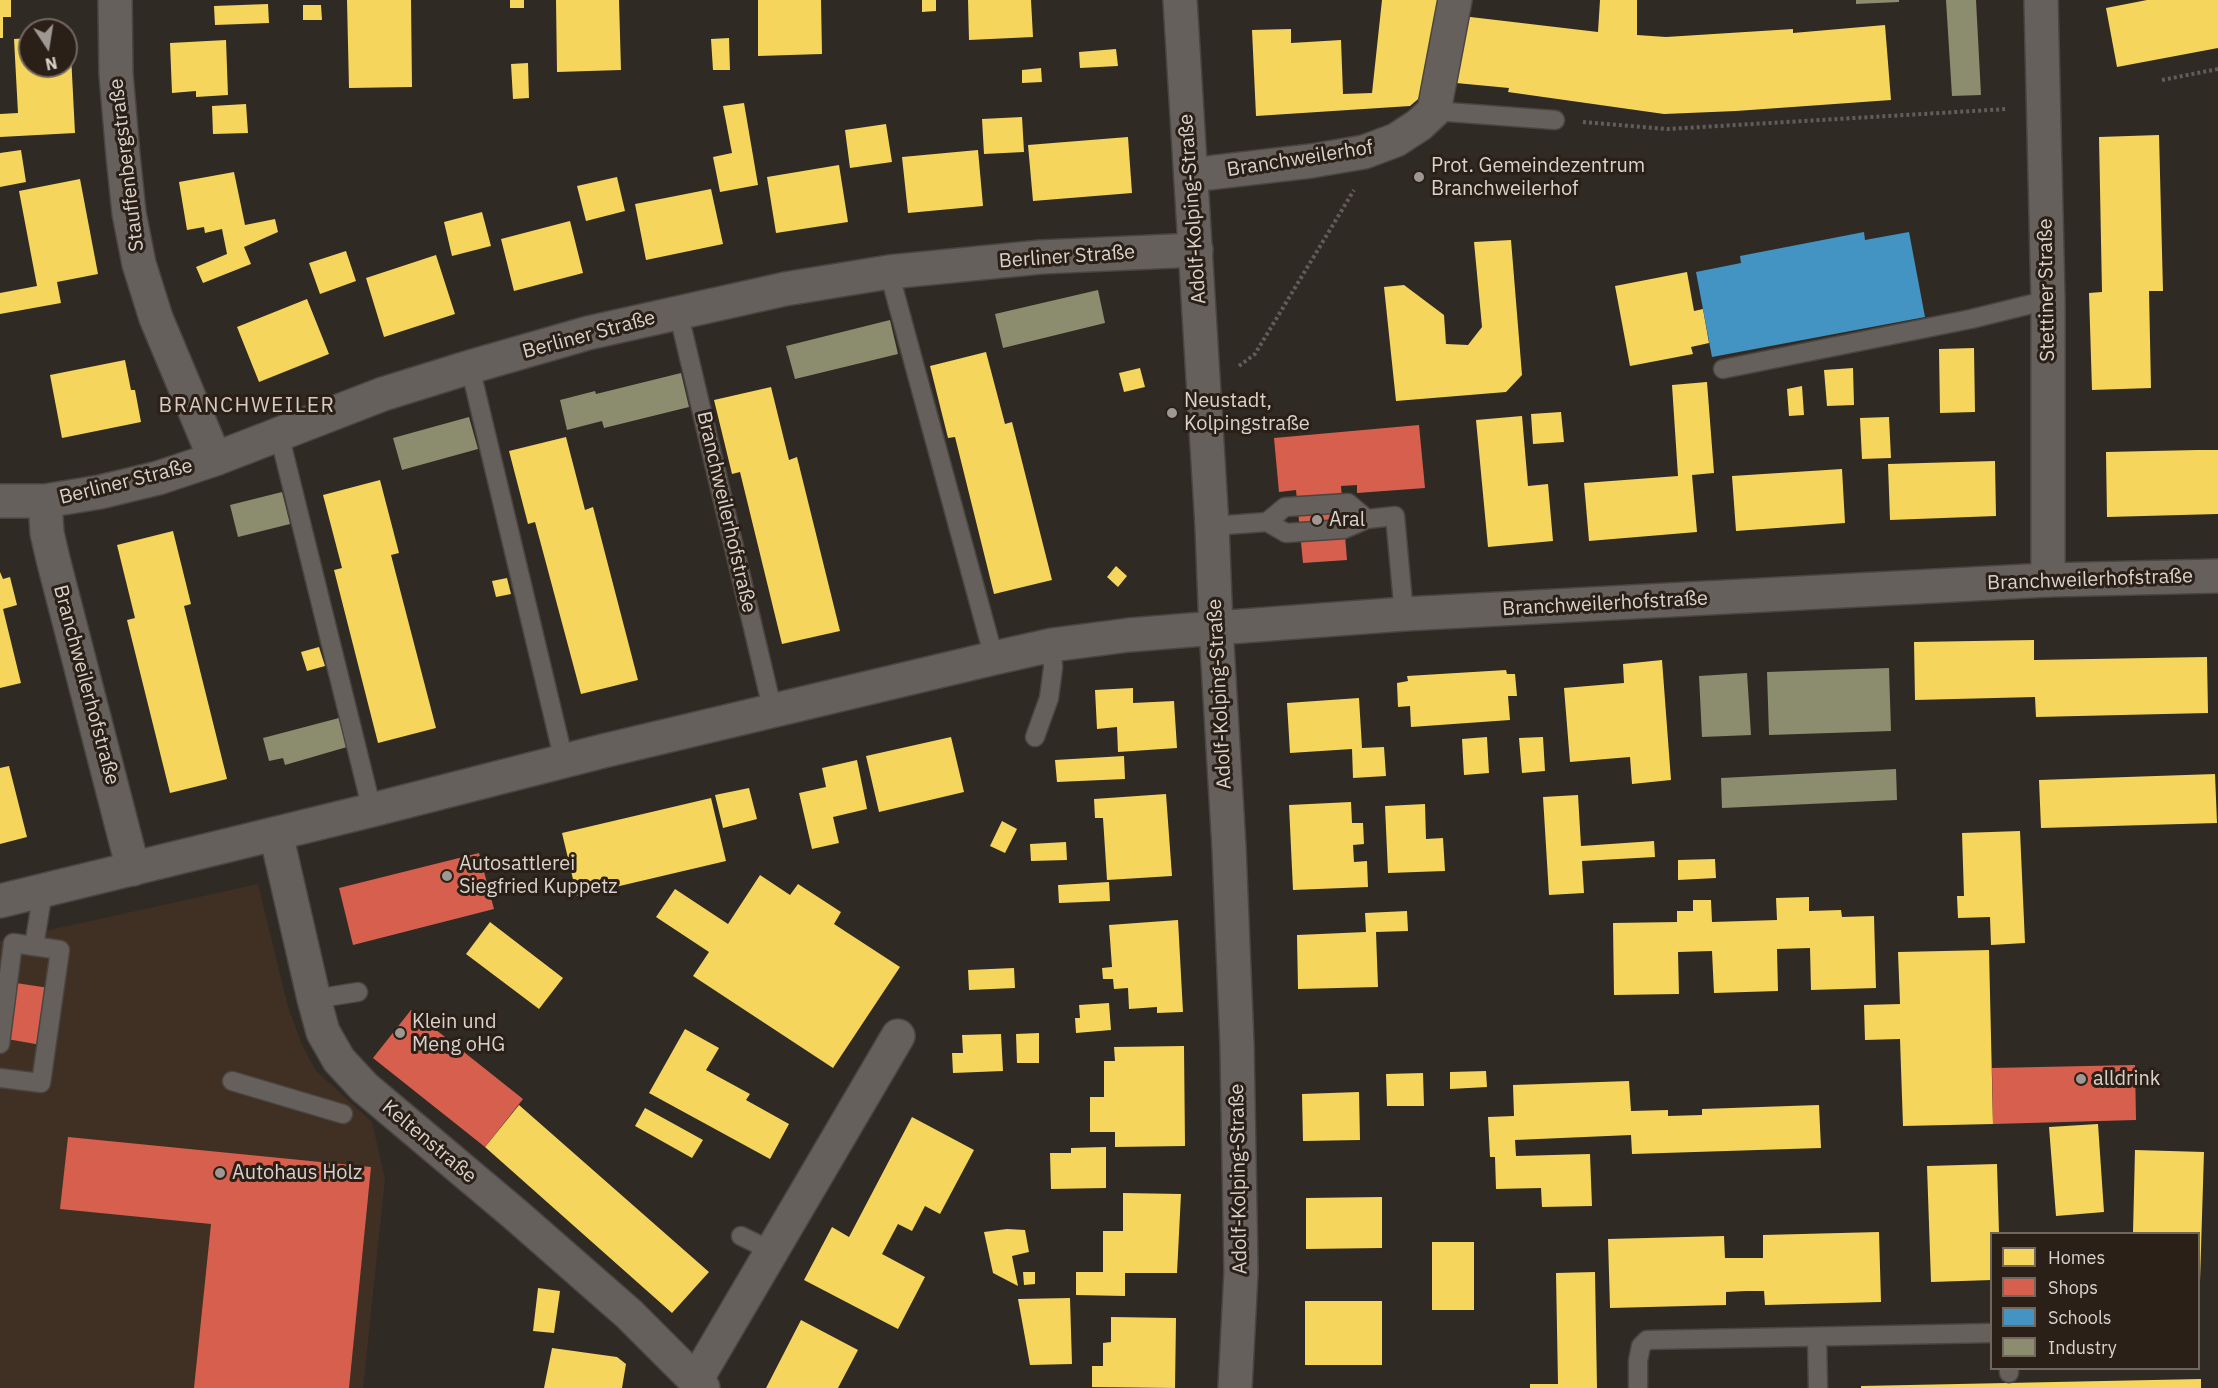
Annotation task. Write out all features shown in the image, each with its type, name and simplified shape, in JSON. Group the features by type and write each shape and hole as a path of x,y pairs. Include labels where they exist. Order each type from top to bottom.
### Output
{"street":[{"name":"Stauffenbergstraße","path":"115,0 116,74 123,155 129,213 139,264 156,318 215,459"},
{"name":"Adolf-Kolping-Straße","path":"1180,0 1212,526 1215,628 1229,848 1237,1046 1241,1272 1235,1388"},
{"path":"1434,111 1455,0"},
{"name":"Stettiner Straße","path":"2041,0 2048,300 2048,580"},
{"name":"Branchweilerhof","path":"1191,175 1311,161 1364,152 1396,140 1419,125 1434,111"},
{"name":"Berliner Straße","path":"0,501 45,501 100,492 158,478 215,459 383,394 588,333 678,311 785,289 889,273 1041,257 1196,250"},
{"name":"Branchweilerhofstraße","path":"45,501 47,533 53,559 133,869"},
{"name":"Branchweilerhofstraße","path":"0,901 564,761 1052,645 1129,635 1404,614 2048,580 2218,576"},
{"name":"Keltenstraße","path":"276,834 323,1032 339,1060 364,1087 629,1314 699,1384 772,1251 898,1036"}],"lane":[{"path":"1434,111 1555,120"},
{"path":"889,273 994,658"},
{"path":"1723,369 1971,319 2048,300"},
{"name":"Branchweilerhofstraße","path":"678,311 773,712"},
{"path":"470,367 564,761"},
{"path":"279,434 372,810"},
{"path":"1268,522 1285,507 1348,503 1367,519"},
{"path":"1212,526 1268,522 1286,533 1344,529 1367,519 1395,516 1404,614"},
{"path":"1035,737 1049,698 1053,668 1052,645"},
{"path":"34,946 43,891"},
{"path":"0,1044 13,943 60,950 41,1083 0,1078"},
{"path":"314,999 358,992"},
{"path":"232,1081 343,1114"},
{"path":"741,1236 772,1251"},
{"path":"1638,1386 1641,1346 1647,1340 1990,1333"},
{"path":"1817,1338 1818,1388"}],"path":[{"path":"2162,80 2218,69"},
{"path":"1555,120 1668,129 2043,107"},
{"path":"1204,393 1255,354 1357,186 1364,152"}],"shaded area":[{"path":"258,884 288,1007 302,1045 316,1071 372,1122 385,1179 363,1388 0,1388 0,941"}],"building: Homes":[{"path":"0,0 11,0 11,17 3,17 3,38 0,38"},
{"path":"347,0 411,0 412,87 349,88"},
{"path":"510,0 524,0 524,8 510,8"},
{"path":"556,0 619,0 621,70 557,72"},
{"path":"758,0 821,0 822,54 758,56"},
{"path":"922,0 936,0 936,11 922,12"},
{"path":"968,0 1031,0 1033,37 969,40"},
{"path":"1382,0 1442,0 1430,89 1410,106 1256,116 1252,30 1291,29 1291,43 1341,40 1343,94 1372,93"},
{"path":"1600,0 1637,0 1637,35 1666,37 1793,29 1793,33 1885,25 1891,100 1664,114 1508,92 1509,88 1456,83 1462,16 1598,32"},
{"path":"2147,0 2218,0 2218,48 2117,67 2106,8"},
{"path":"268,4 269,23 215,25 214,6"},
{"path":"303,5 321,5 322,20 303,20"},
{"path":"729,38 730,70 713,70 711,39"},
{"path":"14,39 18,39 18,78 72,78 75,133 0,137 0,114 18,113"},
{"path":"226,40 228,95 196,97 196,91 172,93 170,43"},
{"path":"1116,49 1118,66 1080,68 1079,52"},
{"path":"528,63 529,98 513,99 511,64"},
{"path":"1041,68 1042,82 1022,83 1022,70"},
{"path":"744,103 758,185 720,192 713,157 732,153 723,106"},
{"path":"246,104 248,133 213,134 212,106"},
{"path":"1022,117 1024,152 984,154 982,119"},
{"path":"886,124 892,162 850,168 845,130"},
{"path":"2159,135 2163,291 2149,291 2151,388 2092,390 2089,293 2102,292 2099,137"},
{"path":"1128,137 1132,193 1033,201 1028,145"},
{"path":"21,150 26,182 0,187 0,153"},
{"path":"978,150 983,206 908,213 902,157"},
{"path":"839,165 848,222 776,233 767,177"},
{"path":"234,172 245,225 275,219 278,232 244,247 251,264 203,283 196,267 227,254 222,229 205,233 204,227 187,230 179,182"},
{"path":"617,177 625,211 586,221 577,186"},
{"path":"80,179 98,274 57,282 61,303 0,314 0,293 37,286 19,191"},
{"path":"711,189 723,244 646,260 635,204"},
{"path":"482,212 491,246 452,256 444,222"},
{"path":"570,221 583,273 514,291 501,239"},
{"name":"Prot. Gemeindezentrum Branchweilerhof","path":"1511,240 1522,375 1506,392 1396,401 1384,287 1404,285 1444,315 1446,344 1468,345 1482,327 1474,242"},
{"path":"346,251 356,281 320,294 309,263"},
{"path":"436,255 455,314 384,337 366,278"},
{"path":"1687,272 1694,311 1703,309 1709,343 1691,347 1693,354 1630,366 1615,286"},
{"path":"307,299 329,354 259,382 237,327"},
{"path":"1974,348 1975,412 1940,413 1939,349"},
{"path":"986,352 1005,424 1012,422 1052,580 994,594 955,437 948,438 930,366"},
{"path":"125,360 131,390 135,390 141,422 62,438 50,375"},
{"path":"1140,368 1145,387 1124,392 1119,373"},
{"path":"1853,368 1854,405 1827,406 1824,370"},
{"path":"1707,382 1714,473 1692,475 1697,532 1589,541 1584,483 1678,476 1672,385"},
{"path":"1802,386 1804,415 1789,416 1787,389"},
{"path":"771,387 789,460 797,457 840,631 782,644 740,472 732,474 714,400"},
{"path":"1561,412 1564,442 1533,444 1531,414"},
{"path":"1522,416 1528,486 1548,484 1553,541 1488,547 1476,420"},
{"path":"1889,417 1891,458 1862,459 1860,418"},
{"path":"566,437 585,510 593,507 638,680 581,694 535,522 528,524 509,451"},
{"path":"2218,450 2218,514 2107,517 2106,452"},
{"path":"1995,461 1996,516 1890,520 1888,464"},
{"path":"1842,469 1845,523 1736,531 1732,476"},
{"path":"380,480 399,553 391,555 436,728 378,743 334,570 342,568 323,495"},
{"path":"173,531 191,604 184,606 227,779 170,793 127,620 135,618 117,545"},
{"path":"1116,566 1127,576 1118,587 1107,577"},
{"path":"0,572 3,579 10,577 17,605 3,609 21,683 0,688"},
{"path":"507,578 511,594 496,597 492,581"},
{"path":"2034,640 2034,660 2207,657 2208,713 2036,717 2035,697 1915,700 1914,642"},
{"path":"319,647 325,666 307,671 301,652"},
{"path":"1662,660 1671,780 1632,784 1630,757 1570,762 1564,688 1624,683 1623,664"},
{"path":"1506,670 1507,674 1515,674 1517,696 1508,696 1510,720 1411,727 1410,706 1398,707 1397,683 1408,681 1407,676"},
{"path":"1133,688 1133,703 1174,701 1177,748 1118,752 1117,727 1097,729 1095,690"},
{"path":"1359,698 1362,748 1384,747 1386,776 1353,778 1352,749 1290,753 1287,703"},
{"path":"951,737 964,792 879,812 866,756"},
{"path":"1487,737 1489,773 1464,775 1462,739"},
{"path":"1543,737 1545,771 1522,773 1519,738"},
{"path":"1124,756 1125,779 1057,782 1055,760"},
{"path":"857,760 867,809 833,817 839,843 812,849 799,793 826,787 822,768"},
{"path":"9,766 27,837 0,844 0,768"},
{"path":"2215,774 2217,823 2041,828 2039,780"},
{"path":"749,788 757,819 723,828 715,795"},
{"path":"1166,794 1172,876 1107,880 1103,818 1095,818 1094,799"},
{"path":"1578,795 1581,846 1654,841 1655,857 1582,861 1584,893 1549,895 1543,797"},
{"path":"711,798 726,861 577,896 562,833"},
{"path":"1351,802 1352,823 1363,823 1364,844 1353,845 1354,862 1367,861 1368,887 1293,890 1289,805"},
{"path":"1425,804 1426,839 1443,838 1445,871 1388,873 1385,806"},
{"path":"1002,821 1017,829 1005,853 990,846"},
{"path":"2020,831 2025,943 1991,945 1990,917 1958,918 1957,896 1964,896 1962,833"},
{"path":"1066,842 1067,860 1031,861 1030,844"},
{"path":"1715,859 1716,878 1678,880 1678,860"},
{"path":"760,875 790,895 798,884 841,912 834,924 900,967 833,1068 693,976 709,952 656,917 675,889 728,924"},
{"path":"1109,882 1110,901 1059,903 1058,885"},
{"path":"1809,897 1809,911 1841,910 1842,917 1874,916 1876,988 1811,990 1810,948 1777,949 1778,991 1714,993 1712,951 1678,952 1679,994 1614,995 1613,923 1677,922 1677,911 1693,911 1693,900 1711,900 1712,922 1777,920 1776,898"},
{"path":"1407,911 1408,931 1376,932 1378,987 1298,989 1297,935 1366,932 1365,913"},
{"path":"1178,920 1183,1012 1157,1013 1157,1007 1129,1009 1128,988 1114,989 1113,979 1103,979 1102,968 1112,967 1109,925"},
{"path":"490,922 563,978 539,1009 466,954"},
{"path":"1989,950 1993,1124 1903,1126 1900,1039 1865,1040 1864,1005 1900,1004 1898,952"},
{"path":"1014,968 1015,988 969,990 968,970"},
{"path":"1109,1003 1111,1030 1076,1033 1075,1018 1080,1018 1079,1005"},
{"path":"685,1029 719,1048 706,1070 750,1094 746,1100 789,1124 770,1159 649,1093"},
{"path":"1039,1033 1039,1063 1017,1063 1016,1034"},
{"path":"1001,1034 1003,1071 953,1073 952,1053 963,1053 962,1035"},
{"path":"1184,1046 1185,1146 1115,1147 1115,1132 1090,1132 1090,1097 1104,1097 1104,1061 1115,1061 1114,1047"},
{"path":"1486,1071 1487,1087 1450,1089 1450,1072"},
{"path":"1423,1073 1424,1106 1387,1106 1386,1074"},
{"path":"1629,1081 1631,1111 1668,1110 1668,1116 1702,1115 1702,1109 1819,1105 1821,1148 1632,1154 1631,1135 1515,1140 1516,1156 1590,1154 1592,1206 1542,1207 1541,1188 1496,1189 1495,1157 1490,1157 1488,1117 1514,1116 1513,1085"},
{"path":"1359,1092 1360,1140 1303,1141 1302,1094"},
{"path":"519,1105 709,1272 672,1313 485,1147"},
{"path":"645,1108 703,1140 692,1158 635,1126"},
{"path":"912,1117 974,1150 940,1214 925,1206 912,1231 898,1224 882,1254 925,1277 898,1329 804,1280 832,1227 849,1237"},
{"path":"2098,1124 2104,1212 2056,1216 2049,1127"},
{"path":"1106,1147 1106,1188 1051,1189 1050,1153 1071,1153 1071,1148"},
{"path":"2135,1150 2204,1152 2200,1281 2200,1232 2133,1232"},
{"path":"1997,1164 1999,1232 1990,1232 1990,1280 1931,1282 1927,1166"},
{"path":"1123,1193 1181,1194 1177,1273 1125,1273 1125,1296 1076,1295 1076,1272 1103,1272 1103,1231 1123,1231"},
{"path":"1382,1197 1382,1248 1306,1249 1306,1198"},
{"path":"1007,1229 1025,1230 1029,1252 1012,1256 1018,1286 993,1273 984,1232"},
{"path":"1879,1232 1881,1302 1765,1305 1764,1291 1746,1291 1726,1292 1726,1305 1610,1308 1608,1239 1724,1236 1725,1258 1763,1258 1763,1235"},
{"path":"1432,1242 1474,1242 1474,1310 1432,1310"},
{"path":"1023,1272 1035,1272 1035,1284 1024,1285"},
{"path":"1595,1272 1597,1388 1530,1388 1530,1384 1558,1384 1556,1273"},
{"path":"538,1288 560,1291 554,1333 533,1331"},
{"path":"1070,1298 1072,1364 1030,1365 1018,1299"},
{"path":"1305,1301 1382,1301 1382,1365 1305,1365"},
{"path":"1111,1317 1176,1318 1175,1388 1092,1387 1092,1366 1103,1366 1103,1343 1111,1342"},
{"path":"801,1320 858,1350 838,1388 766,1388"},
{"path":"552,1348 617,1357 626,1364 622,1388 544,1388"},
{"path":"2201,1379 2201,1388 1861,1388 1861,1386"}],"building: Shops":[{"path":"1419,425 1425,488 1357,493 1357,485 1341,486 1347,560 1303,563 1296,490 1279,492 1274,438"},
{"path":"479,853 494,909 353,945 339,888"},
{"path":"16,983 49,988 41,1045 7,1039"},
{"path":"411,1010 523,1099 485,1147 373,1058"},
{"path":"2135,1065 2136,1120 1993,1124 1992,1068"},
{"path":"68,1137 371,1167 349,1388 194,1388 211,1224 60,1209"}],"building: Schools":[{"path":"1864,232 1865,240 1909,232 1925,317 1712,357 1696,272 1741,263 1740,256"}],"building: Industry":[{"path":"1856,0 1899,0 1899,2 1856,4"},
{"path":"1946,0 1976,0 1981,95 1952,96"},
{"path":"1098,290 1105,323 1003,348 995,314"},
{"path":"890,320 898,354 795,379 786,346"},
{"path":"681,373 689,407 604,428 602,421 567,430 560,400 595,391 596,394"},
{"path":"469,417 478,449 402,470 393,438"},
{"path":"282,492 290,524 238,537 230,505"},
{"path":"1889,668 1891,731 1769,735 1767,672"},
{"path":"1747,673 1751,735 1702,737 1699,676"},
{"path":"339,718 347,747 285,765 283,758 269,761 263,738"},
{"path":"1896,769 1897,800 1722,808 1721,778"}],"place":[{"name":"Prot. Gemeindezentrum Branchweilerhof","path":"1419,177"},
{"name":"Neustadt, Kolpingstraße","path":"1172,413"},
{"name":"Aral","path":"1317,520"},
{"name":"Autosattlerei Siegfried Kuppetz","path":"447,876"},
{"name":"Klein und Meng oHG","path":"400,1033"},
{"name":"alldrink","path":"2081,1079"},
{"name":"Autohaus Holz","path":"220,1173"}],"district":[{"name":"BRANCHWEILER","path":"247,406"}]}
